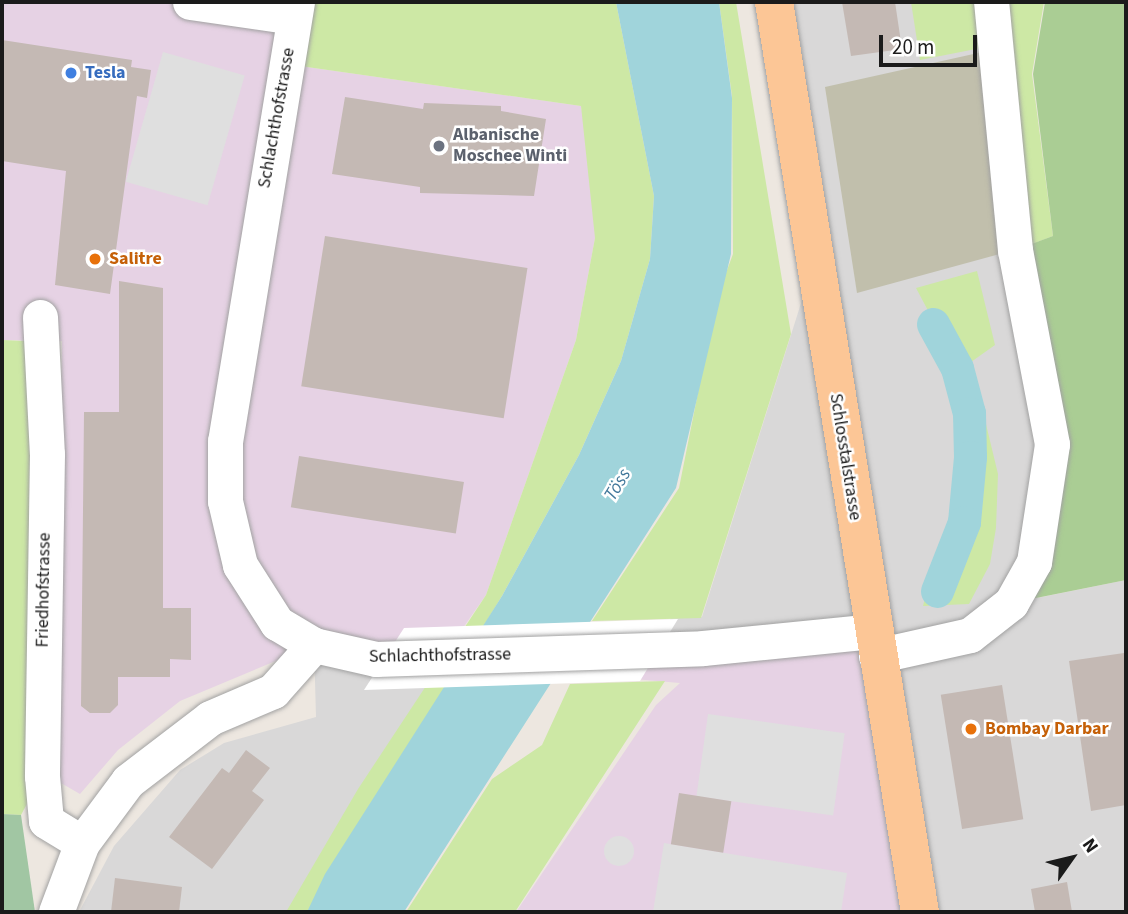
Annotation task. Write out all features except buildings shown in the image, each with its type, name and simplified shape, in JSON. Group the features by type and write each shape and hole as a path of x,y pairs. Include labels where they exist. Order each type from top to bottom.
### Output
{"main road":[{"name":"Schlosstalstrasse","path":"774,2 874,644 920,912"}],"street":[{"path":"190,2 296,9"},
{"name":"Schlachthofstrasse","path":"296,9 225,441 225,501 240,565 277,623 314,645 345,655 402,659 874,644 970,635 1011,603 1034,562 1052,444 1015,250 991,2"},
{"name":"Friedhofstrasse","path":"40,317 47,356 43,787 46,821 82,842"},
{"path":"56,912 82,842 128,781 167,747 210,718 273,691 314,645"}],"shaded area":[{"path":"2,2 297,2 286,64 581,106 594,179 595,238 576,340 486,595 442,658 314,645 180,701 118,750 80,794 54,779 62,341 2,340"},
{"path":"774,2 984,2 1047,439 1008,604 1126,580 1126,912 917,912 653,649 671,618 702,617 814,262"},
{"path":"987,51 1007,252 857,293 825,87"},
{"path":"163,52 245,75 207,205 126,182"},
{"path":"872,631 917,912 516,912 656,705 680,683 634,679 653,649"},
{"path":"314,645 456,666 307,912 79,912 114,846 180,770 224,743 316,717"},
{"path":"708,714 845,733 833,815 696,796"},
{"path":"619,836 630,840 634,851 630,862 619,866 608,862 604,851 608,840"},
{"path":"664,843 847,873 841,912 653,912"}],"green space":[{"path":"297,2 616,2 654,196 650,259 621,361 579,455 502,596 307,912 286,912 358,789 486,595 576,340 595,238 581,106 286,64"},
{"path":"719,2 736,2 791,334 701,618 592,621 679,488 717,297 733,254 732,96"},
{"path":"911,2 983,2 986,47 920,60"},
{"path":"998,2 1044,2 1032,74 1053,236 1019,249"},
{"path":"1045,2 1126,2 1126,580 1011,603 1052,444 1015,250 1053,236 1033,74"},
{"path":"977,271 995,345 971,362 998,474 996,528 990,564 969,604 923,606 927,590 940,592 966,523 970,415 958,367 916,288"},
{"path":"2,340 46,342 42,776 21,815 2,814"},
{"path":"665,681 515,912 406,912 492,779 542,745 570,684"},
{"path":"2,814 21,815 35,912 2,912"}],"water":[{"name":"Töss","path":"616,2 719,2 732,98 731,254 676,488 404,912 307,912 325,874 502,596 579,455 621,361 650,259 654,196"}],"pier":[{"path":"678,619 640,681 364,690 404,628"}],"waterway":[{"path":"933,324 957,368 969,413 970,457 964,522 937,591"}],"place":[{"name":"Tesla","path":"71,73"},
{"name":"Albanische Moschee Winti","path":"439,146"},
{"name":"Salitre","path":"95,259"},
{"name":"Bombay Darbar","path":"971,729"}]}
